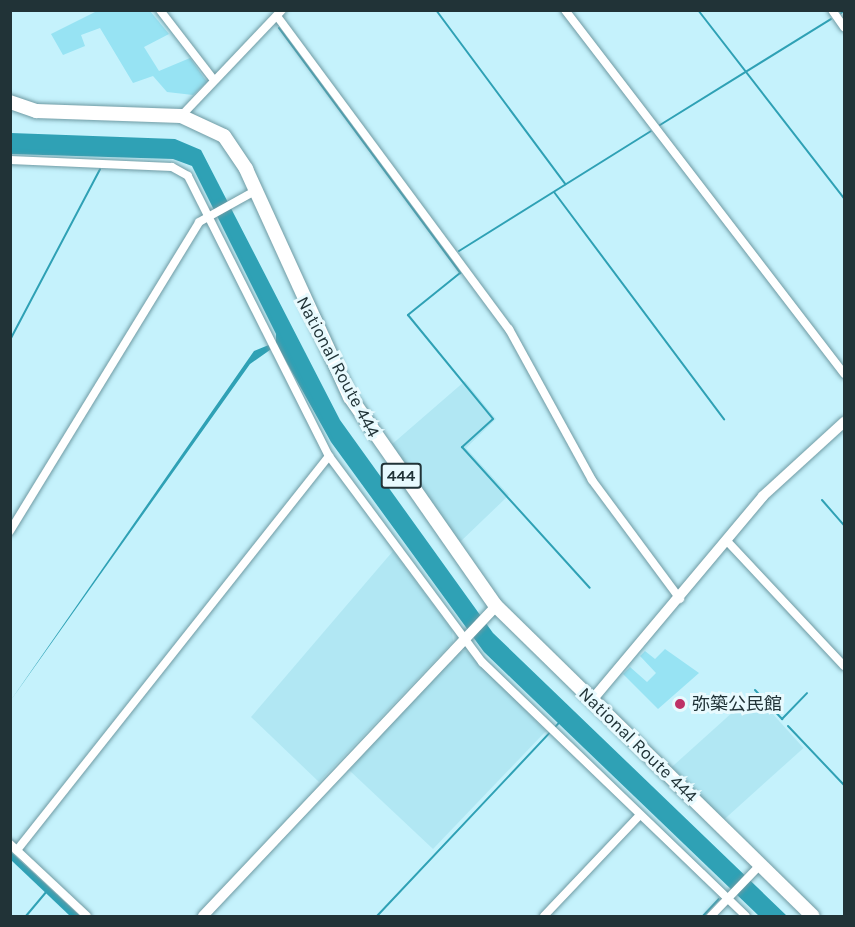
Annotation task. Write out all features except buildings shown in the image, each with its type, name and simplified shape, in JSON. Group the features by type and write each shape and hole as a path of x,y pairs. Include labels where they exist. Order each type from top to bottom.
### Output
{"highway":[{"name":"National Route 444","path":"10,102 36,111 181,116 224,136 255,191 350,397 491,611 592,700 813,916"}],"street":[{"path":"160,10 214,80"},
{"path":"565,10 844,374"},
{"path":"832,10 844,27"},
{"path":"181,116 280,13 509,329 592,480 681,600"},
{"path":"10,160 172,167 188,176 328,456 464,637 552,730 729,897 746,916"},
{"path":"10,531 208,214 255,191"},
{"path":"592,700 681,600 727,541 801,458 844,422"},
{"path":"17,850 328,456"},
{"path":"727,541 844,666"},
{"path":"203,916 491,611"},
{"path":"544,916 640,815"},
{"path":"10,844 87,916"},
{"path":"711,916 761,864"}],"shaded area":[{"path":"97,11 150,11 169,34 144,47 159,71 190,58 207,82 193,95 167,92 153,76 133,83 100,28 81,35 85,46 63,55 51,34"},
{"path":"11,133 175,139 201,150 340,420 493,633 787,916 759,916 484,652 331,442 277,345 250,364 11,700 254,351 276,342 276,334 192,166 173,159 11,154"},
{"path":"465,381 496,419 466,448 509,495 459,543 390,446"},
{"path":"393,551 452,630 453,642 319,782 251,717"},
{"path":"665,649 699,673 658,709 623,674 630,667 647,682 656,673 640,656 645,651 655,659"},
{"path":"467,651 546,731 433,849 349,770 458,652"},
{"path":"754,693 804,748 721,822 672,767"},
{"path":"10,852 80,916 70,916 11,860"}],"waterway":[{"path":"436,10 565,184"},
{"path":"698,10 844,198"},
{"path":"660,125 831,19"},
{"path":"279,28 460,273 408,315 493,419 462,447 590,588"},
{"path":"459,251 651,131"},
{"path":"10,340 100,169"},
{"path":"554,192 724,419"},
{"path":"822,500 844,525"},
{"path":"755,690 782,719 807,693"},
{"path":"377,916 560,722"},
{"path":"788,726 844,785"},
{"path":"26,916 46,892"},
{"path":"703,916 719,899"}],"place":[{"name":"弥築公民館","path":"680,704"}]}
